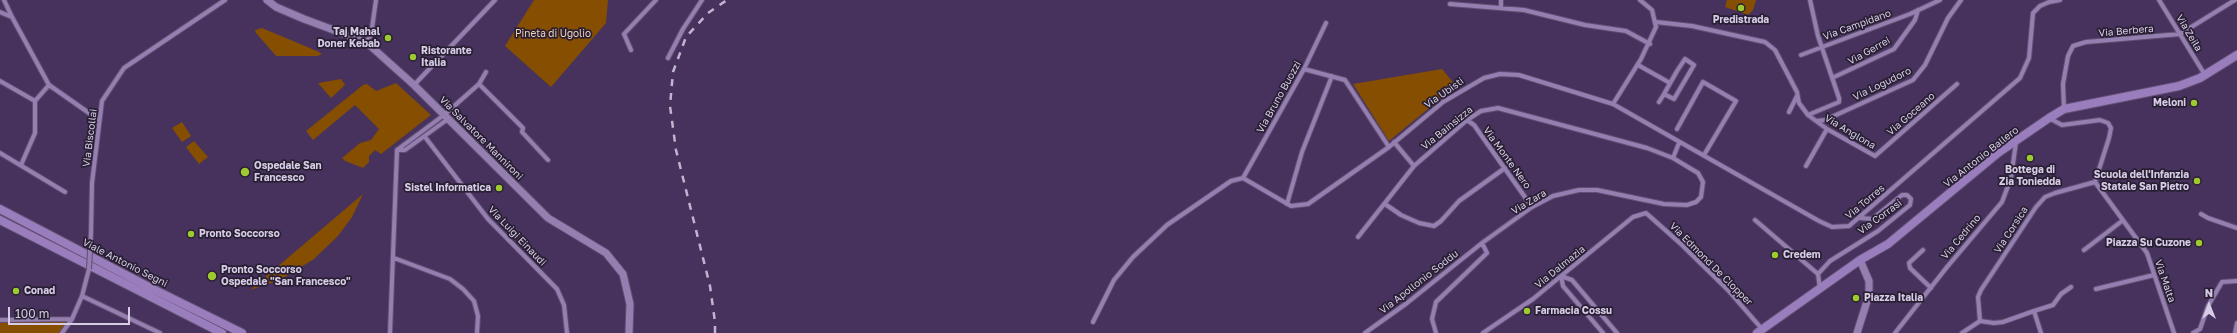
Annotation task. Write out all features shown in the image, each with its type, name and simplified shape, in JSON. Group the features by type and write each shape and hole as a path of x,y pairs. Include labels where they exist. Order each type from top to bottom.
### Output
{"main road":[{"name":"Via Antonio Ballero","path":"1759,331 1860,260 1888,244 1998,153 2064,109 2179,86 2205,75 2237,55"},
{"name":"Viale Antonio Segni","path":"0,209 149,287 242,333"},
{"name":"Viale Antonio Segni","path":"0,220 222,333"}],"street":[{"path":"4,0 49,85 99,120"},
{"name":"Via Biscollai","path":"62,333 72,319 82,296 89,269 92,183 102,101 124,68 225,0"},
{"name":"Via Salvatore Mannironi","path":"267,0 276,7 304,19 366,42 414,85 548,218 606,253 623,274 630,304 629,333"},
{"path":"366,42 370,35 376,0"},
{"path":"414,85 495,0"},
{"path":"631,50 624,34 656,0"},
{"path":"668,58 683,29 702,0"},
{"path":"1501,0 1501,8"},
{"path":"1613,104 1650,44 1656,22 1652,10 1640,0"},
{"path":"1656,22 1692,26 1765,42 1775,50 1797,94 1799,103 1808,115 1839,102 1838,94 1821,46 1810,0"},
{"name":"Via Campidano","path":"1800,54 1918,10 1940,0"},
{"name":"Via Logudoro","path":"1817,121 1825,120 1913,80 1926,65 1948,18 1961,0"},
{"name":"Via Torres","path":"1613,104 1679,143 1704,155 1832,227 1849,226 1861,218 2020,78 2029,58 2032,13 2049,2 2060,0"},
{"name":"Via Zeila","path":"2159,0 2205,75"},
{"name":"Via Berbera","path":"2064,109 2063,84 2068,56 2073,46 2086,42 2180,34 2235,0"},
{"path":"1450,4 1524,10 1586,25 1626,31 1650,44"},
{"name":"Via Gerrei","path":"1832,78 1894,49 1915,20 1918,10"},
{"path":"0,12 12,17"},
{"name":"Via Bruno Buozzi","path":"1243,178 1304,69 1326,23"},
{"path":"1659,102 1685,59 1694,65 1674,99 1664,94"},
{"path":"1638,65 1670,83"},
{"path":"1304,69 1345,80 1389,147"},
{"path":"397,150 405,150 425,137 479,84 486,72"},
{"name":"Via Ubisti","path":"1287,204 1299,206 1308,204 1389,147 1455,94 1484,78 1500,74 1519,75 1613,104"},
{"path":"1093,322 1104,297 1114,280 1133,257 1167,225 1231,181 1243,178 1287,204 1302,152 1332,76"},
{"path":"0,81 35,101"},
{"path":"1677,129 1703,82 1736,101 1704,155"},
{"path":"479,84 523,128 522,132 548,160"},
{"name":"Via Goceano","path":"1875,156 1957,84"},
{"path":"22,165 35,133 35,101 49,85"},
{"path":"1789,112 1797,94"},
{"name":"Via Bainsizza","path":"1358,237 1414,166 1467,120 1482,111 1498,108 1647,148 1673,158"},
{"name":"Via Anglona","path":"1808,115 1827,129 1875,156"},
{"path":"397,150 446,117"},
{"path":"2049,118 2062,125 2100,120 2108,123 2111,128 2109,138 2095,182"},
{"name":"Via Monte Nero","path":"1467,120 1505,168 1532,207"},
{"path":"1806,166 1827,129"},
{"name":"Via Luigi Einaudi","path":"425,137 488,219 557,288 564,305 568,332"},
{"path":"1394,142 1414,166"},
{"name":"Via Cedrino","path":"1895,333 2002,202 2011,178 2016,142"},
{"path":"1673,158 1679,143"},
{"path":"390,333 397,150"},
{"path":"0,153 65,192"},
{"name":"Via Zara","path":"1482,243 1532,207 1553,196 1579,190 1597,190 1664,204 1687,206 1696,202 1701,198 1704,190 1701,177 1698,173 1673,158"},
{"path":"1385,204 1401,215 1434,226 1441,221 1459,201 1505,168"},
{"name":"Via Malta","path":"2095,182 2122,221 2147,253 2174,333"},
{"name":"Via Corsica","path":"1980,321 1978,297 1981,290 2036,207 2045,198 2055,193 2095,182"},
{"name":"Via Corrasi","path":"1818,274 1830,261 1878,231 1910,205 1911,199 1907,195 1902,195 1872,219 1861,218"},
{"name":"Via Dalmazia","path":"1483,333 1533,299 1633,217 1646,213"},
{"name":"Via Edmond De Clopper","path":"1646,213 1682,244 1728,290 1759,331"},
{"path":"2201,214 2237,228"},
{"path":"1755,220 1818,274 1820,289"},
{"path":"2084,250 2122,221"},
{"path":"1436,333 1432,319 1436,302 1487,253 1482,243"},
{"name":"Via Apollonio Soddu","path":"1365,333 1407,303 1482,243"},
{"path":"1923,250 1909,264 1910,268 1931,288"},
{"path":"394,258 450,279 463,289 474,301 478,316 477,333"},
{"path":"1857,333 1869,295 1869,281 1860,260"},
{"path":"2096,290 2154,275"},
{"path":"1561,276 1572,280 1618,333"},
{"path":"1561,276 1564,286 1603,333"},
{"path":"2193,333 2200,329 2208,306 2219,285 2222,282 2237,281"},
{"path":"1962,333 1980,321 1994,323 2003,322 2053,305 2061,294 2071,287"},
{"path":"82,296 160,333"},
{"path":"1583,309 1590,302"},
{"path":"2034,311 2041,333"},
{"path":"0,320 72,319"},
{"path":"2235,333 2237,323"}],"green space":[{"name":"Pineta di Ugolio","path":"534,0 608,0 606,23 551,87 505,46"},
{"name":"Predistrada","path":"1727,0 1756,0 1753,10 1748,15 1725,7"},
{"path":"262,28 322,54 318,56 276,56 256,33 255,30"},
{"path":"1442,69 1456,86 1389,141 1353,84"},
{"path":"341,79 345,85 331,98 318,83"},
{"path":"396,83 431,115 381,154 375,150 369,156 369,162 363,168 345,161 342,158 360,143 371,140 379,129 355,105 313,140 306,131 363,85 367,84 376,91"},
{"path":"182,122 191,136 182,142 172,128"},
{"path":"194,141 208,157 199,164 186,147"},
{"path":"363,194 352,217 338,236 314,259 280,280 250,290"},
{"path":"68,319 70,322 62,333 0,333 0,322"}],"railway":[{"path":"715,333 710,286 676,150 670,106 673,72 686,37 708,13 727,0"}],"place":[{"name":"Predistrada","path":"1741,8"},
{"name":"Taj Mahal Doner Kebab","path":"388,38"},
{"name":"Ristorante Italia","path":"413,57"},
{"name":"Meloni","path":"2194,103"},
{"name":"Bottega di Zia Toniedda","path":"2030,158"},
{"name":"Ospedale San Francesco","path":"245,172"},
{"name":"Scuola dell'Infanzia Statale San Pietro","path":"2197,181"},
{"name":"Sistel Informatica","path":"499,188"},
{"name":"Pronto Soccorso","path":"191,234"},
{"name":"Piazza Su Cuzone","path":"2199,243"},
{"name":"Credem","path":"1775,255"},
{"name":"Pronto Soccorso Ospedale \"San Francesco\"","path":"212,276"},
{"name":"Conad","path":"16,291"},
{"name":"Piazza Italia","path":"1856,298"},
{"name":"Farmacia Cossu","path":"1527,311"}]}
